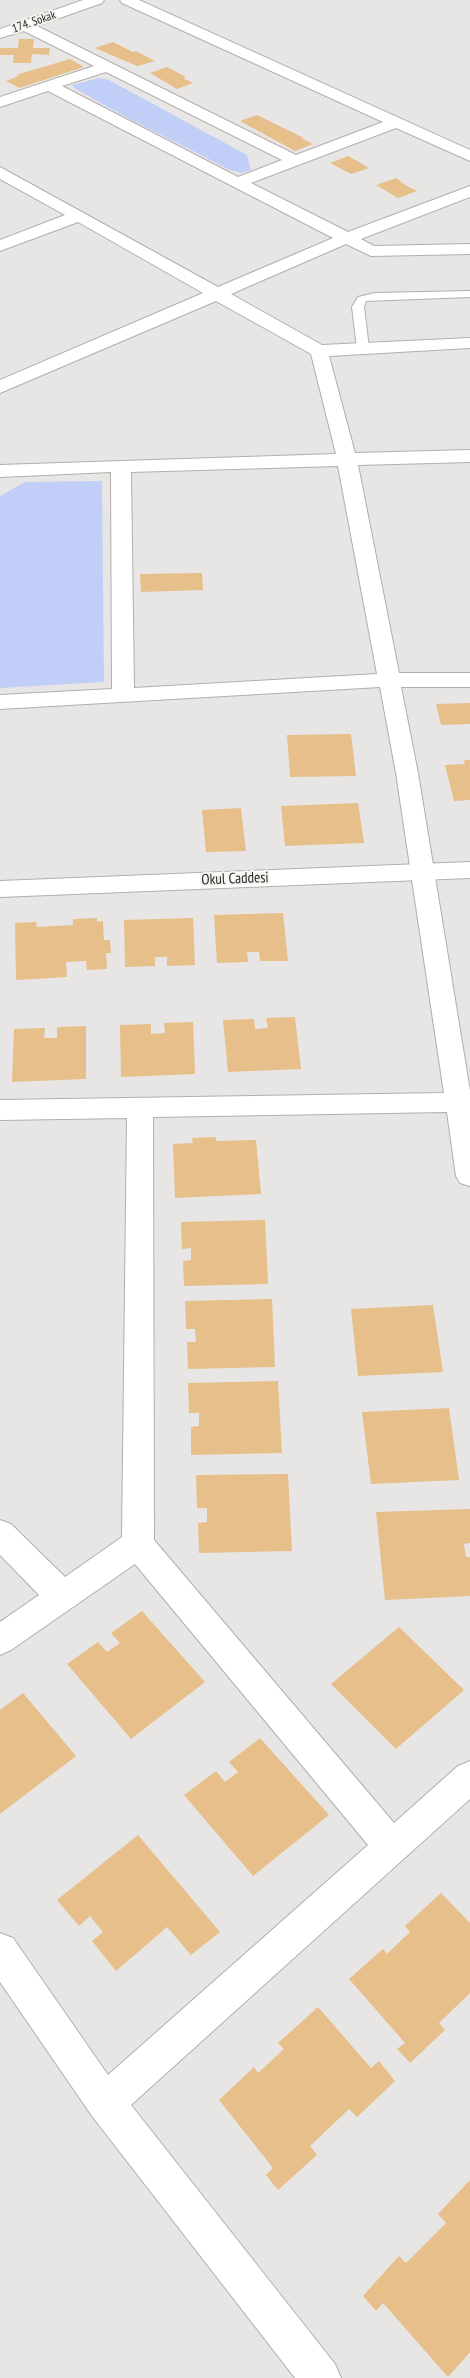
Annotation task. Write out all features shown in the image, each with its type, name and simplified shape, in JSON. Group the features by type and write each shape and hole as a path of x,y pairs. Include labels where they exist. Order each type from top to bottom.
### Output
{"street":[{"name":"174. Sokak","path":"0,34 97,0"},
{"path":"127,0 470,156"},
{"path":"24,26 294,160"},
{"path":"0,102 106,67"},
{"path":"50,86 371,250 470,249"},
{"path":"238,183 395,123"},
{"path":"0,172 319,350 470,343"},
{"path":"0,388 347,238 470,191"},
{"path":"0,246 79,216"},
{"path":"319,350 347,460 408,773 422,872 464,1103 470,1176"},
{"path":"0,471 470,456"},
{"path":"121,466 123,695"},
{"path":"0,702 389,680 470,680"},
{"name":"Okul Caddesi","path":"0,889 470,870"},
{"path":"0,1110 464,1103"},
{"path":"140,1108 138,1544 392,1847"},
{"path":"0,1534 62,1596"},
{"path":"0,1640 138,1544"},
{"path":"105,2103 470,1777"},
{"path":"0,1951 105,2103 321,2378"}],"lane":[{"path":"363,348 358,307 362,299 375,296 470,294"}],"shaded area":[{"path":"99,78 109,80 247,155 251,170 241,173 230,170 124,116 74,88 72,85"},
{"path":"102,481 104,682 0,688 0,496 25,482"}],"building":[{"path":"19,39 34,39 33,48 50,48 49,55 32,54 31,63 13,63 14,55 0,55 0,48 18,48"},
{"path":"113,42 155,61 137,66 95,48"},
{"path":"70,59 84,67 19,88 6,81 19,76 16,75"},
{"path":"167,67 193,83 177,89 150,73"},
{"path":"257,115 313,144 295,151 240,121"},
{"path":"348,156 369,168 351,174 330,163"},
{"path":"396,178 417,191 398,198 376,185"},
{"path":"202,573 203,590 141,592 140,574"},
{"path":"470,703 470,724 441,725 436,704"},
{"path":"351,734 356,776 290,777 287,735"},
{"path":"464,760 470,760 470,800 454,801 445,765 465,764"},
{"path":"358,803 364,843 285,846 281,806"},
{"path":"241,808 246,851 206,852 202,810"},
{"path":"283,913 288,961 260,961 259,952 247,952 248,962 217,963 214,915"},
{"path":"97,918 97,922 103,921 104,940 110,940 111,953 106,953 107,969 87,970 86,961 66,962 67,977 16,980 15,923 36,922 37,927 73,925 73,919"},
{"path":"193,918 195,965 167,966 167,957 155,957 155,966 125,967 124,920"},
{"path":"295,1017 301,1069 228,1072 223,1020 254,1019 255,1029 268,1028 266,1018"},
{"path":"193,1022 195,1074 121,1077 120,1025 151,1024 151,1034 165,1033 164,1023"},
{"path":"86,1026 86,1079 12,1082 14,1029 45,1028 44,1038 57,1038 57,1027"},
{"path":"216,1137 216,1141 256,1140 261,1194 175,1198 173,1144 193,1143 192,1138"},
{"path":"265,1220 268,1284 184,1286 183,1261 191,1260 191,1248 182,1249 181,1222"},
{"path":"272,1299 275,1367 188,1369 187,1342 196,1342 195,1329 186,1329 185,1301"},
{"path":"433,1305 443,1372 358,1376 351,1309"},
{"path":"278,1381 282,1453 191,1455 191,1427 199,1426 199,1413 189,1413 188,1383"},
{"path":"449,1408 459,1480 371,1484 362,1412"},
{"path":"288,1474 292,1551 199,1553 198,1523 207,1522 207,1508 197,1508 196,1475"},
{"path":"470,1509 470,1543 464,1544 466,1557 470,1557 470,1596 385,1600 376,1512"},
{"path":"142,1611 205,1682 131,1739 67,1664 98,1642 107,1652 120,1643 111,1633"},
{"path":"399,1627 464,1690 396,1749 331,1684"},
{"path":"23,1693 76,1756 0,1814 0,1710"},
{"path":"260,1738 329,1815 253,1876 184,1795 216,1771 225,1782 238,1772 229,1762"},
{"path":"138,1835 220,1932 191,1955 167,1927 116,1971 92,1941 103,1932 90,1916 79,1926 57,1900"},
{"path":"441,1893 470,1923 470,1993 439,2023 445,2030 410,2063 397,2049 405,2043 349,1979 383,1949 387,1954 410,1932 405,1926"},
{"path":"318,2007 371,2068 379,2061 395,2081 357,2117 349,2109 310,2146 317,2155 278,2190 266,2175 273,2168 219,2100 254,2067 258,2073 284,2049 278,2043"},
{"path":"470,2180 470,2352 448,2377 383,2303 376,2311 363,2296 399,2256 406,2263 446,2223 438,2214"}]}
